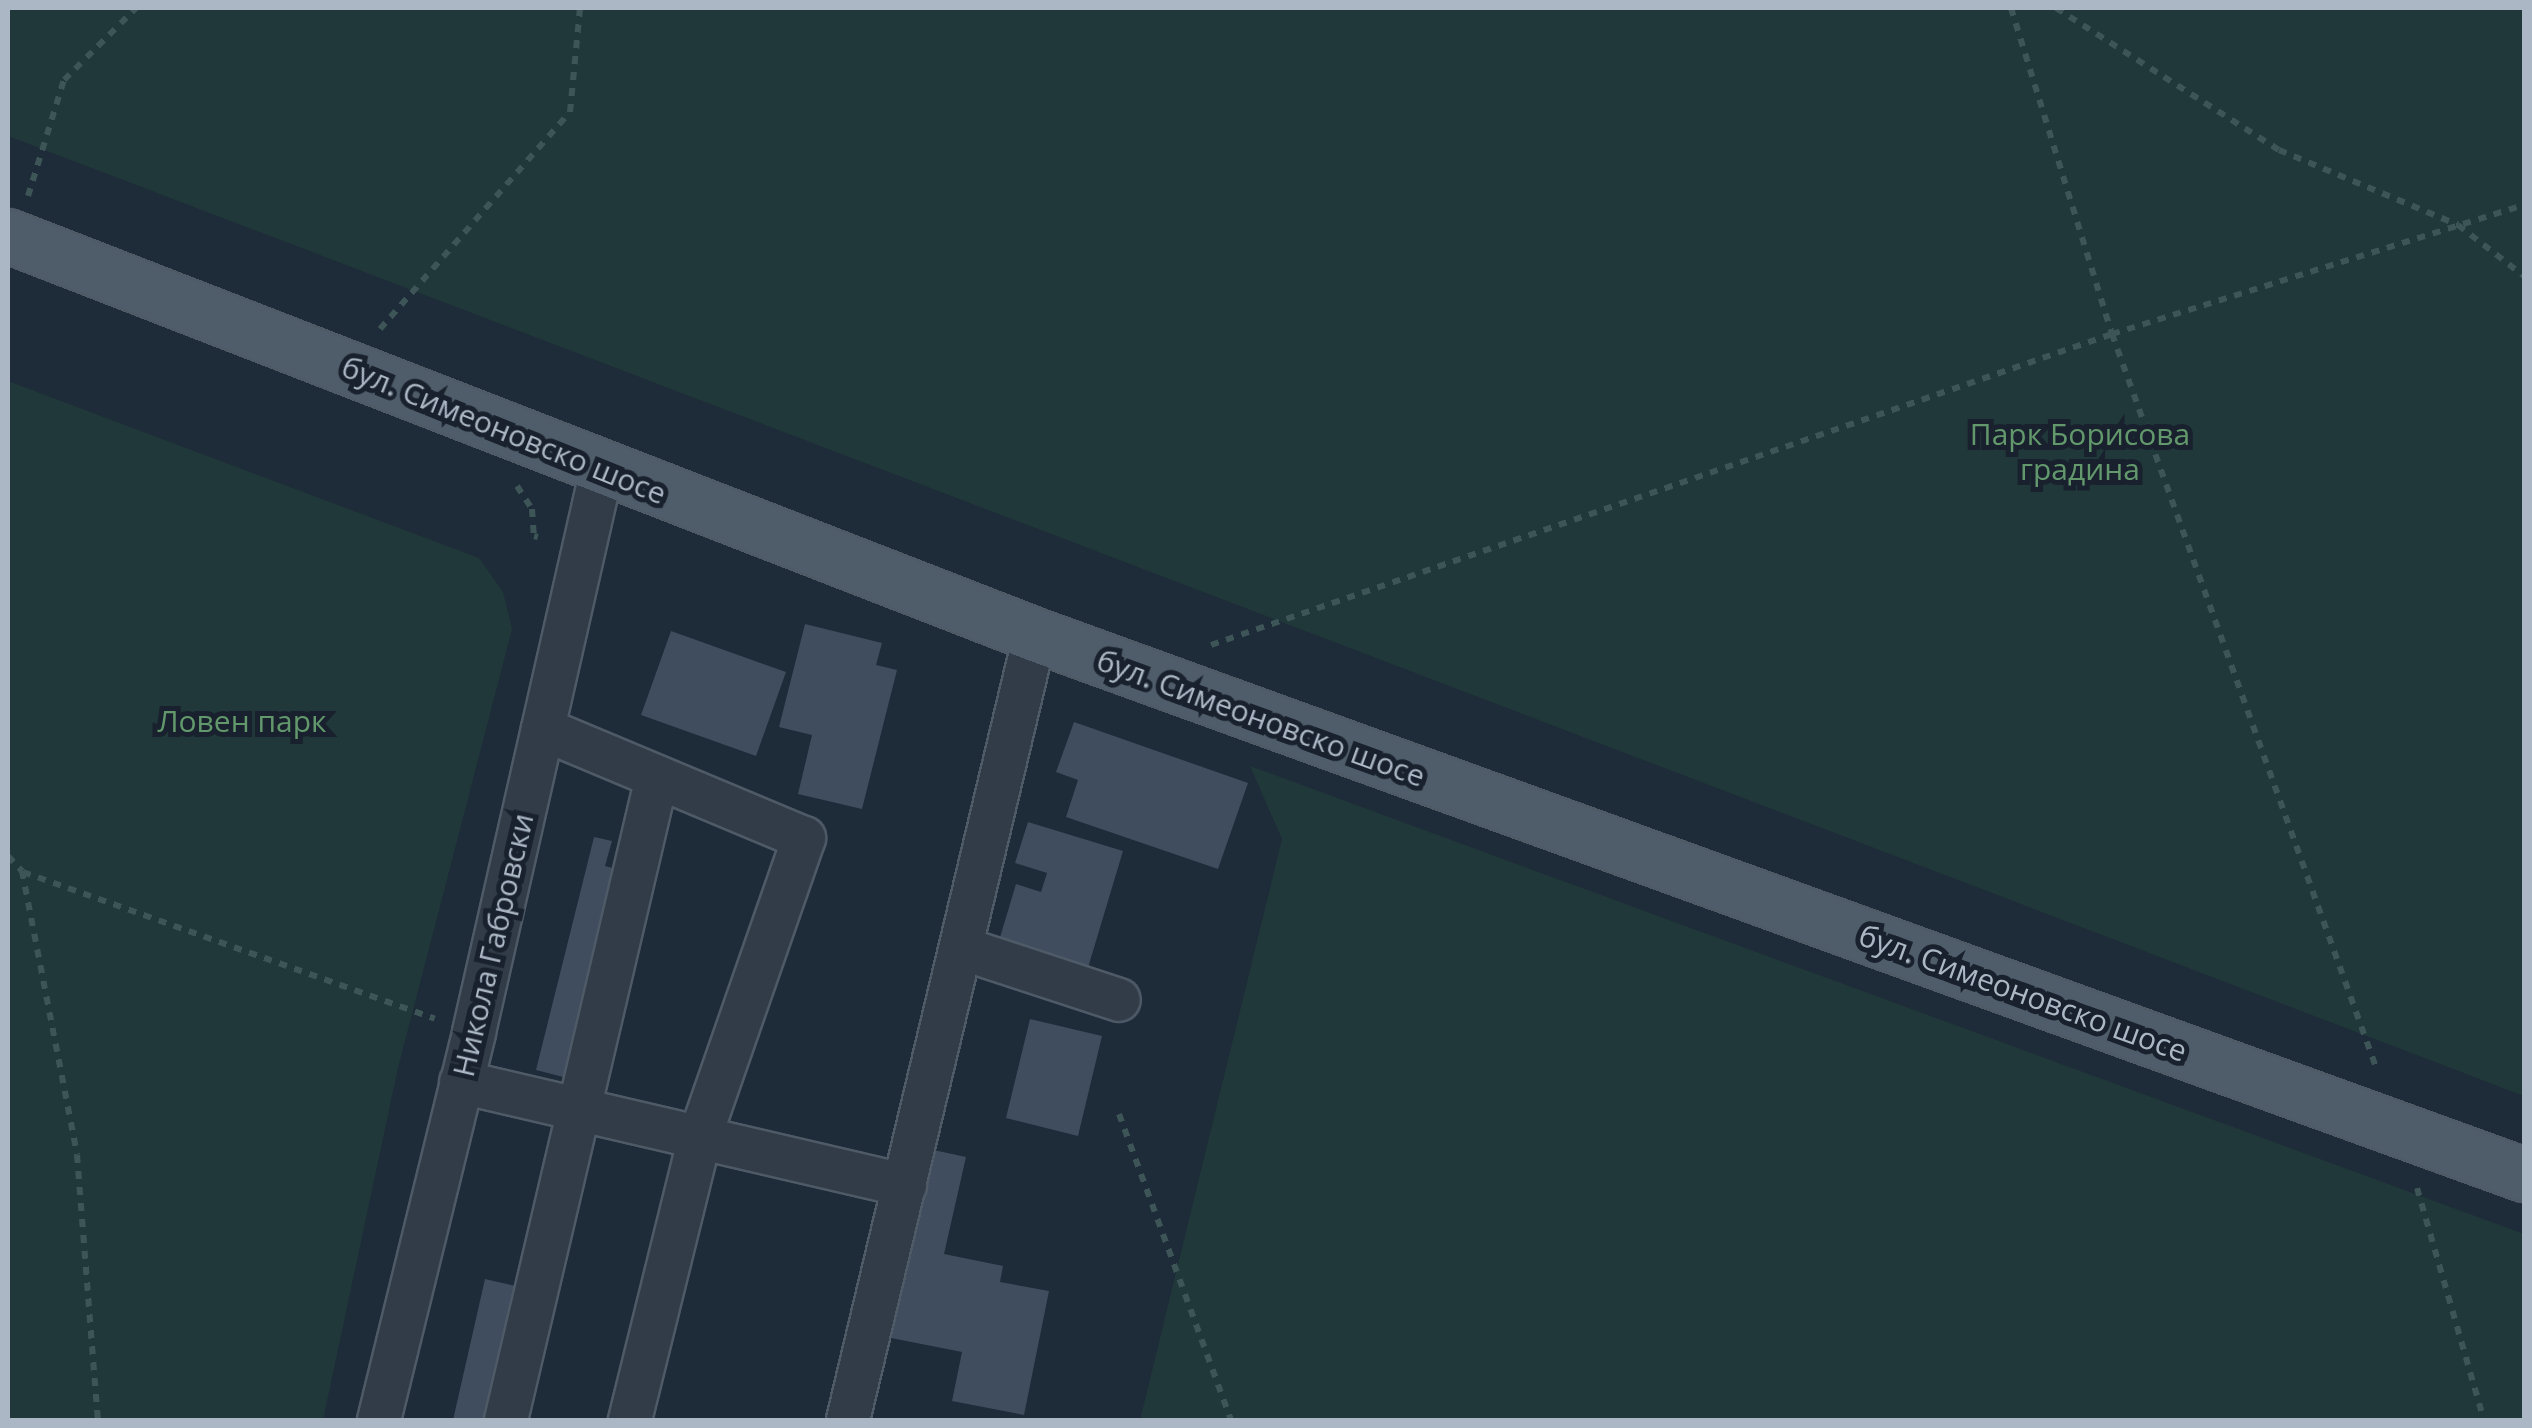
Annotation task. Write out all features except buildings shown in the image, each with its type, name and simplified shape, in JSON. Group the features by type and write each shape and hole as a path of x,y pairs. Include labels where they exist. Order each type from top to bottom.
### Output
{"main road":[{"name":"бул. Симеоновско шосе","path":"18,216 602,469 1035,635 2524,1175"}],"street":[{"name":"Никола Габровски","path":"379,1420 474,1032 602,469"},
{"path":"848,1420 1035,635"},
{"path":"542,729 804,838 700,1137 630,1420"},
{"path":"506,1420 657,777"},
{"path":"960,948 1118,1000"},
{"path":"462,1082 904,1185"}],"path":[{"path":"18,216 64,80 136,8"},
{"path":"378,332 570,112 580,8"},
{"path":"2011,8 2112,334 2382,1085"},
{"path":"2056,8 2279,150 2458,225 2524,276"},
{"path":"1211,645 2112,334 2524,204"},
{"path":"510,480 527,498 538,537"},
{"path":"8,856 22,871 474,1032"},
{"path":"22,871 78,1155 98,1420"},
{"path":"1120,1114 1231,1420"},
{"path":"2417,1188 2484,1420"}],"green space":[{"name":"Парк Борисова градина","path":"8,8 2524,8 2524,1096 8,136"},
{"name":"Ловен парк","path":"8,381 479,558 503,592 512,629 398,1068 323,1420 8,1420"},
{"path":"1250,766 2524,1234 2524,1420 1140,1420 1282,839"}]}
